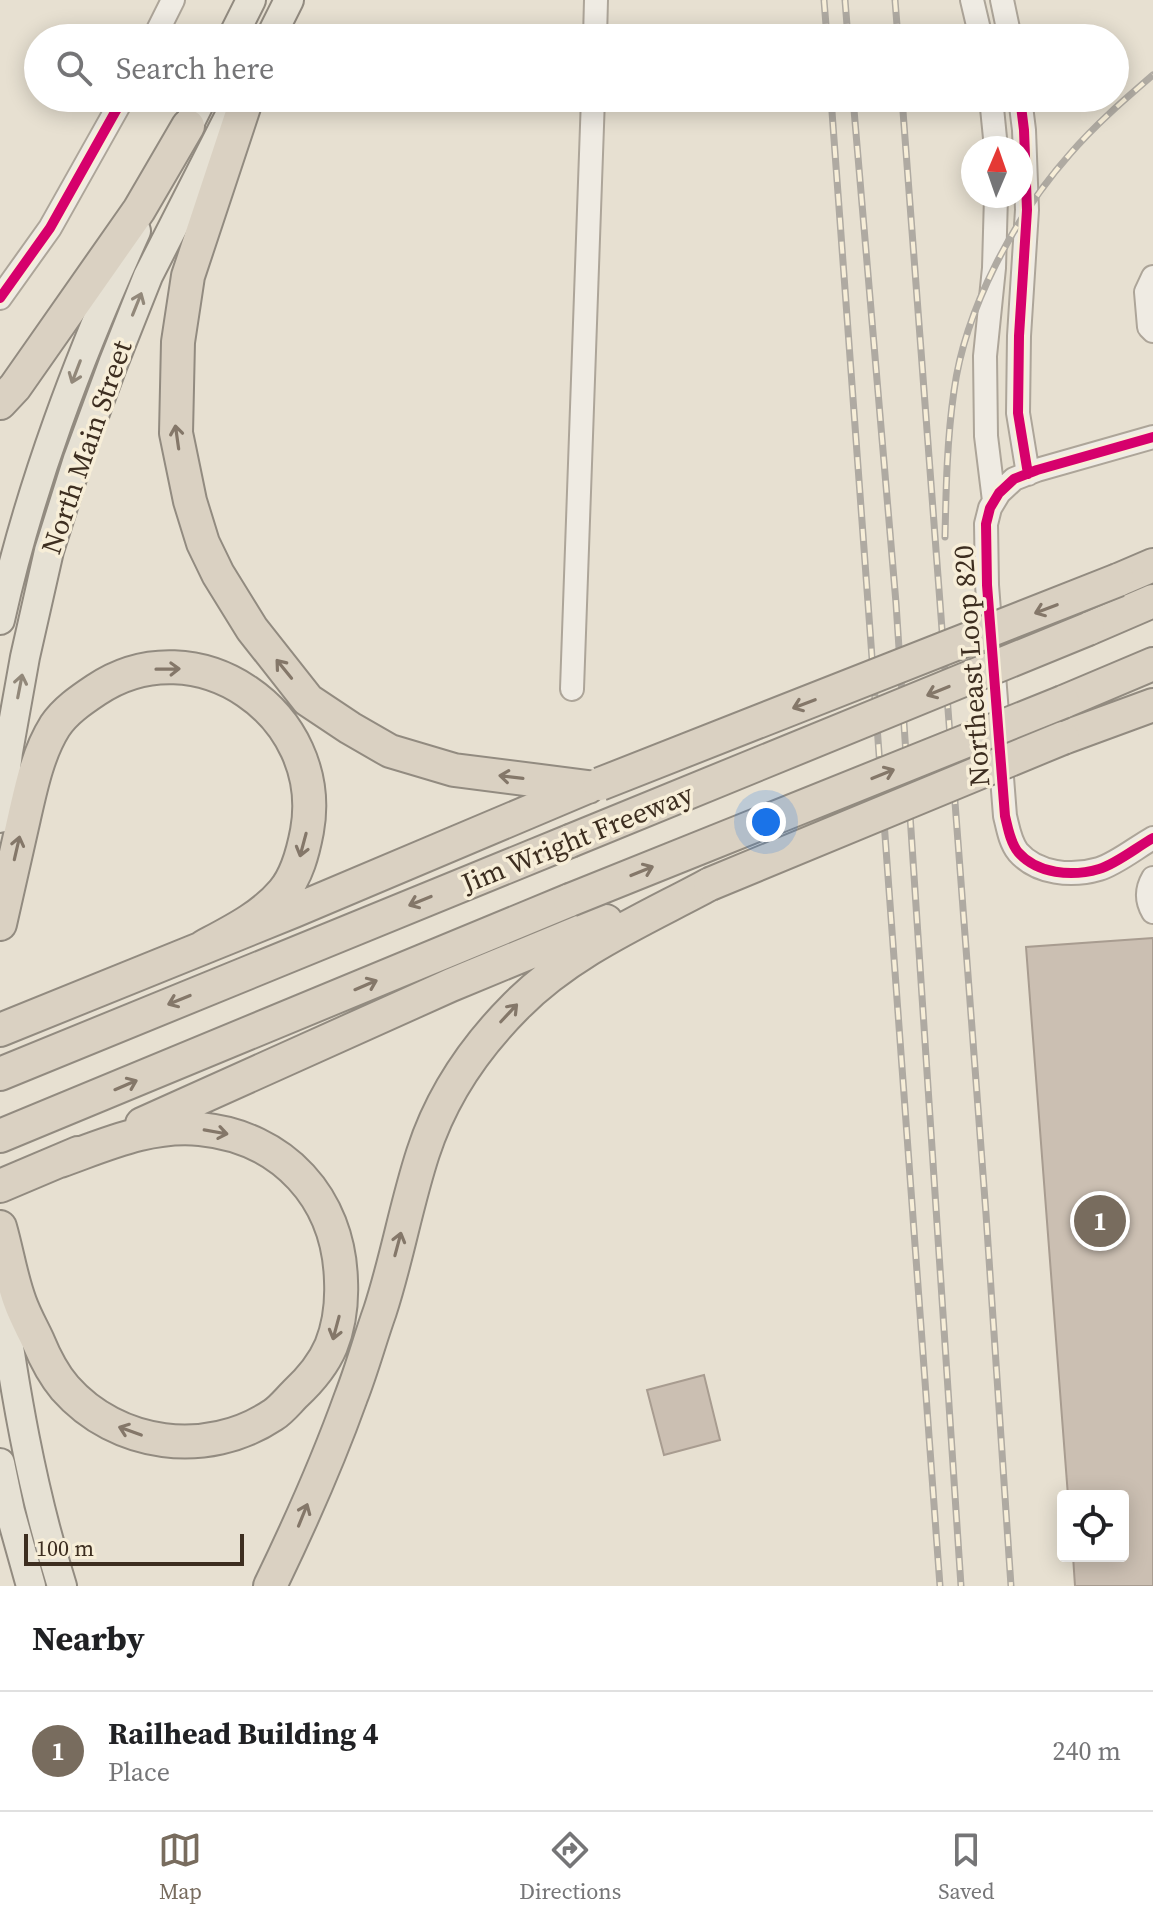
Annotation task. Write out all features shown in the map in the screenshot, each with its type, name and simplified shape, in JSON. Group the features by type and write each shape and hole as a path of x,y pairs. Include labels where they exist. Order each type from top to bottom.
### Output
{"highway":[{"path":"0,403 15,387 131,222 195,112"},
{"path":"242,112 188,276 176,368 178,446 203,543 218,574 252,629 308,700 390,751 454,770 594,786"},
{"path":"0,1030 594,786 1153,565"},
{"name":"Jim Wright Freeway","path":"0,1074 1153,601"},
{"name":"Jim Wright Freeway","path":"0,1136 570,900 1153,664"},
{"path":"0,924 39,761 56,725 69,710 105,683 132,673 182,668 225,679 268,707 286,728 300,756 310,801 305,845 296,871 283,892 261,912 203,947"},
{"path":"0,1186 437,992 551,959 662,899 710,884 1063,738 1153,705"},
{"path":"270,1586 298,1527 351,1397 384,1298 423,1152 442,1105 482,1044 551,959"},
{"path":"0,1227 20,1301 49,1365 64,1387 84,1406 120,1429 153,1440 217,1439 249,1428 275,1414 303,1387 319,1368 331,1346 342,1303 341,1265 337,1242 323,1206 310,1187 288,1165 255,1143 230,1134 198,1129 141,1132 60,1161"}],"main road":[{"path":"239,24 251,0"},
{"path":"277,24 289,0"},
{"name":"North Main Street","path":"0,620 23,529 53,432 104,301 195,112"},
{"name":"North Main Street","path":"0,818 25,657 49,551 78,459 148,276 232,112"},
{"path":"0,1285 28,1456 62,1586"},
{"path":"0,1463 31,1586"}],"street":[{"path":"161,24 173,0"},
{"path":"595,24 596,0"},
{"path":"972,0 978,24"},
{"path":"1002,0 1007,24"},
{"path":"0,298 50,228 115,112"},
{"path":"572,689 593,112"},
{"path":"992,112 995,136"},
{"path":"1022,112 1027,197 1018,413 1028,474"},
{"name":"Northeast Loop 820","path":"996,208 985,356 986,436 994,501 986,524 987,585 1005,816 1010,837 1018,852 1039,868 1079,873 1102,869 1153,838"},
{"path":"996,238 1025,239"},
{"path":"1153,277 1146,292 1149,327 1153,331"},
{"path":"994,501 1014,479 1153,437"},
{"path":"1153,878 1147,894 1153,912"}],"building":[{"path":"1153,938 1153,1586 1075,1586 1073,1562 1129,1562 1129,1490 1068,1490 1026,947"},
{"path":"704,1375 720,1440 664,1455 647,1390"}],"railway":[{"path":"824,0 826,24"},
{"path":"845,0 847,24"},
{"path":"895,0 897,24"},
{"path":"1129,96 1153,75"},
{"path":"832,112 940,1586"},
{"path":"854,112 896,603 961,1586"},
{"path":"903,112 1011,1586"},
{"path":"945,537 948,445 954,391 969,328 981,296 1030,206 1070,154 1111,112"}],"cycle path":[{"path":"0,298 50,228 115,112"},
{"path":"1022,112 1027,210 1019,336 1018,413 1028,474"},
{"path":"1153,437 1014,479 999,493 990,508 986,524 987,585 1005,816 1013,844 1035,865 1056,872 1078,873 1106,867 1153,838"}],"place":[{"name":"Railhead Building 4","path":"1100,1221"}]}
